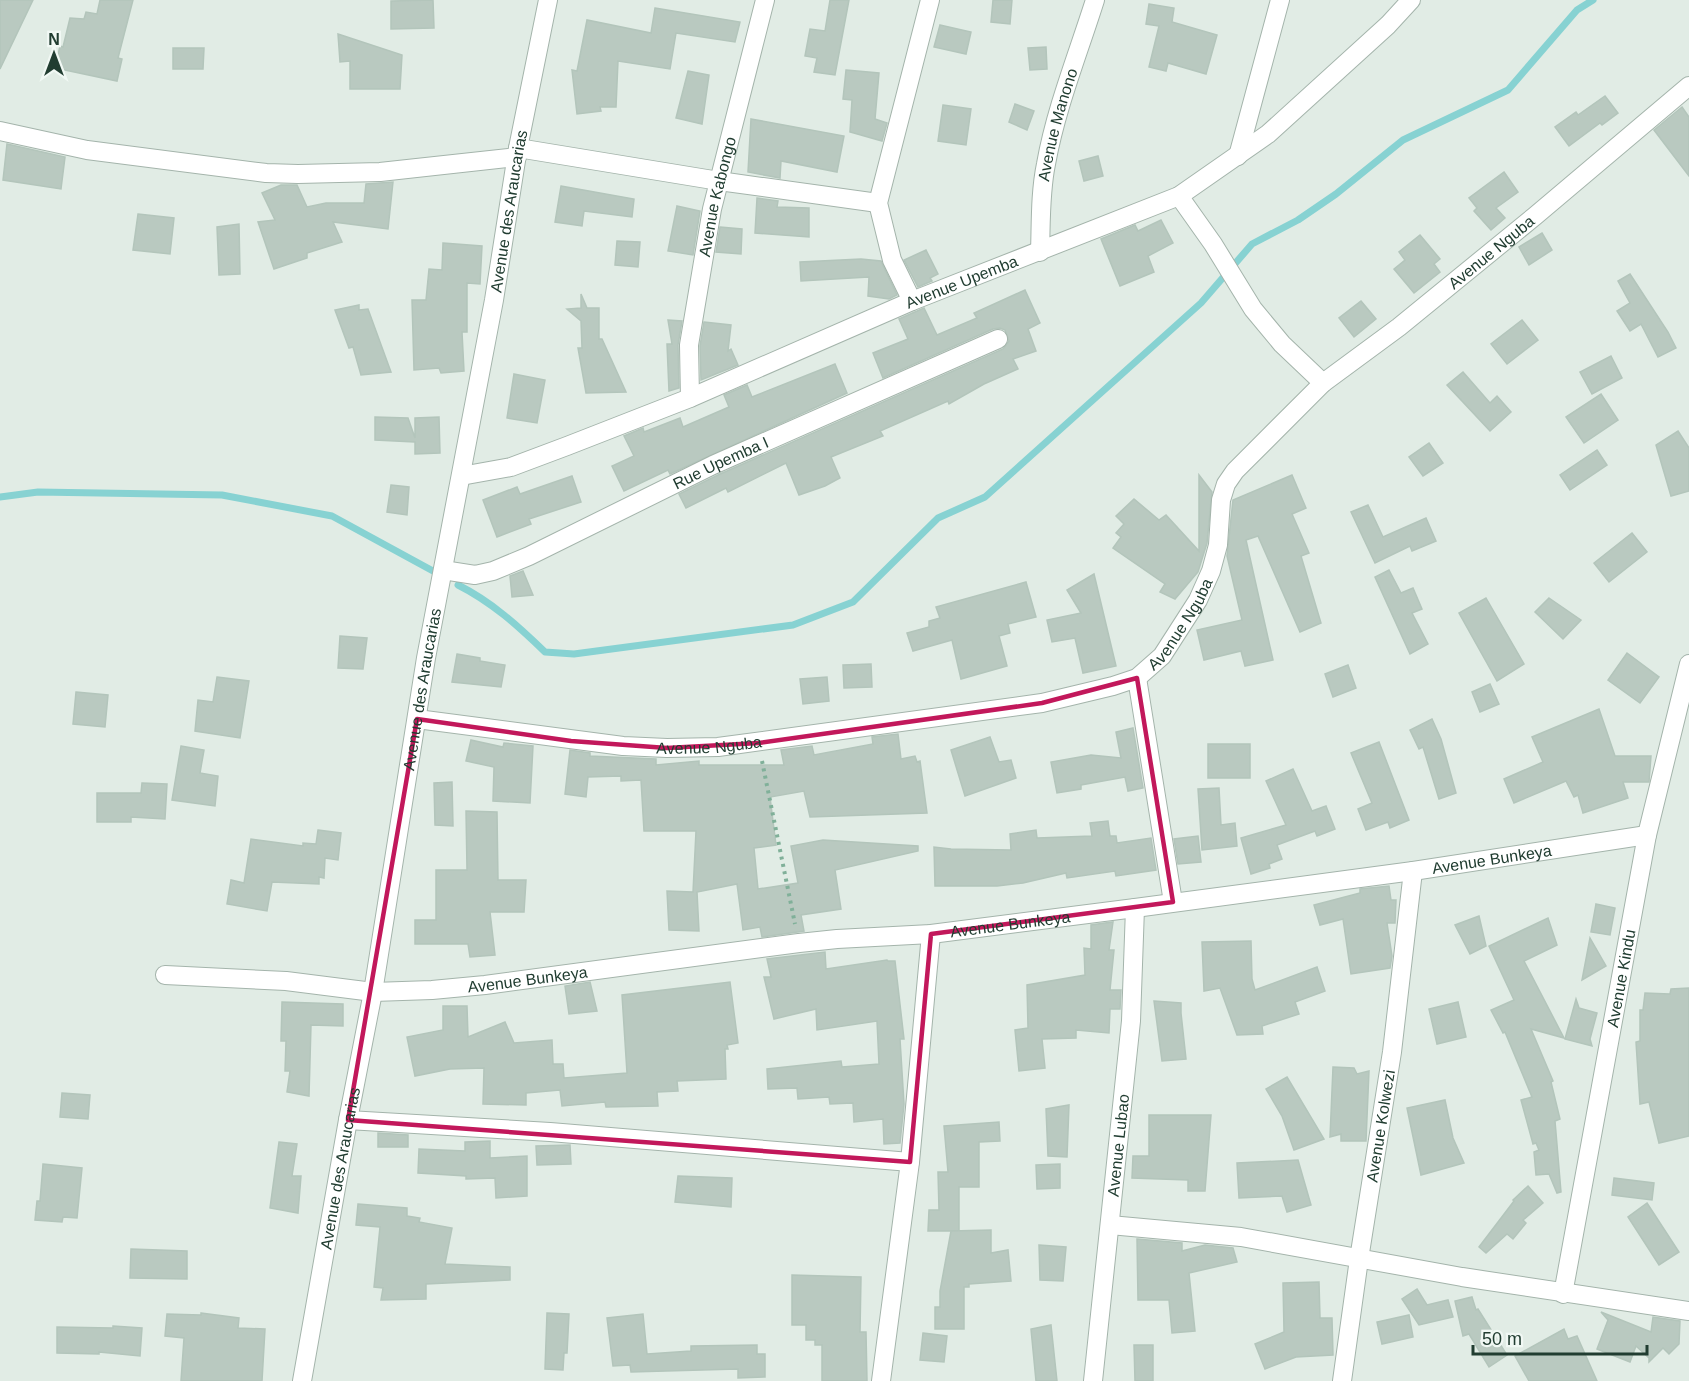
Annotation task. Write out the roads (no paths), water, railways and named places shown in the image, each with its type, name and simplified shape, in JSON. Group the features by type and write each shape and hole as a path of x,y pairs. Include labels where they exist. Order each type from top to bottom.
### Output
{"street":[{"name":"Avenue des Araucarias","path":"302,1381 373,992 426,658 494,300 517,153 548,0"},
{"name":"Avenue Kabongo","path":"690,398 689,345 712,209 765,0"},
{"path":"912,301 892,260 878,203 930,0"},
{"name":"Avenue Manono","path":"1040,252 1042,191 1046,165 1062,104 1095,0"},
{"path":"1238,156 1280,0"},
{"name":"Avenue Upemba","path":"461,476 511,467 690,398 912,301 1179,196 1268,134 1388,25 1411,0"},
{"name":"Avenue Nguba","path":"417,719 623,746 718,747 1042,703 1137,678 1162,656 1198,600 1211,571 1218,545 1221,500 1226,484 1235,471 1323,383 1399,327 1526,224 1689,86"},
{"path":"0,131 128,156 266,173 380,172 517,153 878,203"},
{"path":"1179,196 1213,244 1253,309 1282,344 1323,383"},
{"name":"Rue Upemba I","path":"443,570 476,574 493,571 519,561 713,465 998,339"},
{"name":"Avenue Kindu","path":"1563,1294 1647,835 1689,664"},
{"path":"1137,678 1173,902"},
{"name":"Avenue Bunkeya","path":"165,975 286,981 373,992 485,985 799,943 931,934 1135,908 1413,871 1647,835"},
{"name":"Avenue Kolwezi","path":"1342,1381 1392,1052 1413,871"},
{"name":"Avenue Lubao","path":"1093,1381 1131,1021 1135,908"},
{"path":"881,1381 910,1162 931,934"},
{"path":"348,1120 550,1132 910,1162"},
{"path":"1110,1225 1241,1237 1563,1294 1689,1311"}],"waterway":[{"path":"458,585 493,607 545,652 574,654 793,625 853,602 938,518 985,497 1201,303 1252,244 1298,220 1336,194 1403,140 1508,90 1577,10 1593,0"},
{"path":"0,497 38,492 222,495 332,516 433,571"}]}
